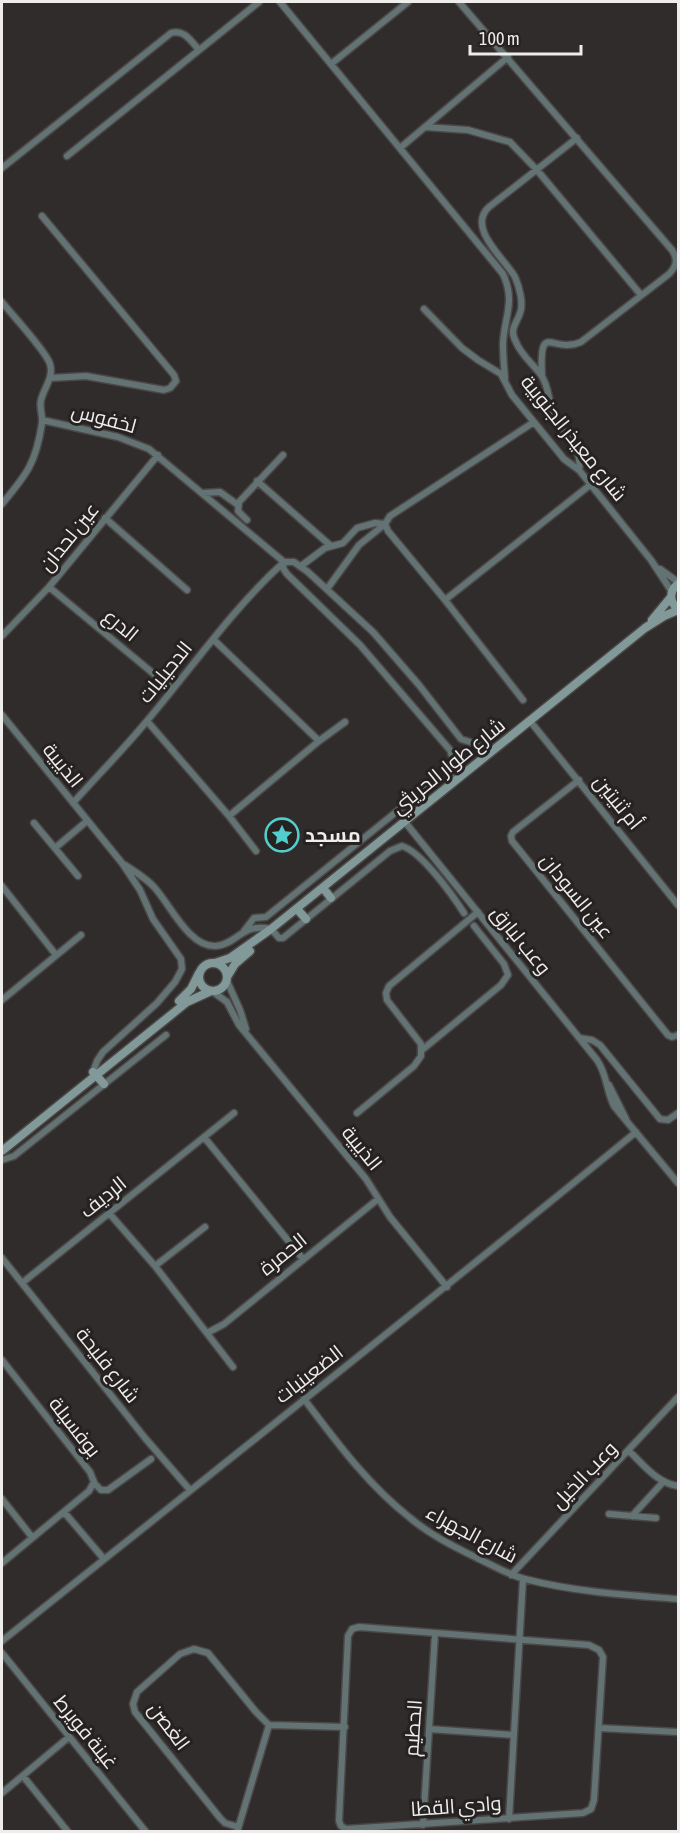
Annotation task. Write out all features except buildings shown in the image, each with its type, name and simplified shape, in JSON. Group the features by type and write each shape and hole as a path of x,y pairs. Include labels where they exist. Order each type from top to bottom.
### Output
{"street":[{"path":"67,156 260,2"},
{"path":"280,2 489,255 507,281 511,304 503,344 505,378"},
{"path":"330,64 408,2"},
{"path":"459,2 675,254 676,265 673,270 581,342 571,346 550,342 545,344 541,351 542,375 555,419 579,456 579,470"},
{"path":"2,168 171,33 177,31 183,33 199,50"},
{"path":"400,148 508,57"},
{"path":"425,128 468,130 510,142 537,170 641,296"},
{"path":"542,375 515,341 513,328 521,308 518,286 512,273 487,239 482,225 484,212 577,138"},
{"path":"42,216 174,375 176,381 170,388 164,390 86,376 50,378"},
{"path":"2,302 48,360 51,369 50,378 40,402 42,420"},
{"name":"شارع معيذر الجنوبية","path":"424,309 462,348 505,378 513,395 534,422 564,459 579,470 651,560 671,595"},
{"name":"لخفوس","path":"2,504 21,482 32,464 42,420 129,440 158,455 284,562 294,562 300,566 388,649 458,736 467,742 495,750"},
{"path":"327,589 359,545 385,524 390,516 534,422"},
{"name":"عين لحدان","path":"2,636 49,587 158,455"},
{"path":"232,518 257,481 283,455"},
{"path":"257,481 331,546"},
{"path":"445,600 590,485"},
{"path":"203,493 219,492 238,508 247,520"},
{"path":"105,518 187,590"},
{"path":"300,566 320,551 343,543 357,528 375,523 385,524"},
{"path":"385,524 388,531 523,700"},
{"name":"شارع معيذر الجنوبية","path":"651,560 678,583"},
{"name":"لخفوس","path":"284,562 287,574 360,645 452,752 453,762 448,787"},
{"name":"الدحيليات","path":"73,803 147,721 266,578 284,562"},
{"name":"شارع طوار الحريثي","path":"645,628 678,583"},
{"name":"الدرع","path":"49,587 172,689"},
{"path":"671,595 673,605 678,610"},
{"name":"شارع طوار الحريثي","path":"227,979 237,961 272,929 645,628 678,610"},
{"path":"213,639 318,741"},
{"name":"الذيبية","path":"3,719 122,863 140,890 153,919 178,954 182,969 178,978 162,998 100,1057 94,1073"},
{"path":"147,721 256,851"},
{"name":"أم ثنيتين","path":"530,721 678,904"},
{"path":"229,816 318,741 345,722"},
{"path":"243,932 254,918 266,917 437,779"},
{"name":"عين السودان","path":"579,780 513,832 512,841 668,1035 672,1037 678,1035"},
{"path":"54,848 87,820"},
{"name":"وعب لبارق","path":"405,822 601,1065 607,1082 627,1119 678,1183"},
{"path":"34,824 78,876"},
{"path":"297,909 306,919 390,851 402,846 415,854 440,880 464,913"},
{"name":"الذيبية","path":"122,863 149,882 191,935 201,943 211,946 221,945 255,928 272,929 279,938 283,938 306,919"},
{"path":"140,890 144,884 149,882"},
{"path":"2,886 56,955"},
{"path":"323,888 331,898"},
{"path":"357,1113 414,1066 421,1056 422,1050 417,1039 387,1000 386,993 389,986 478,912"},
{"path":"422,1050 506,980 508,971 504,964 474,926"},
{"name":"شارع طوار الحريثي","path":"215,963 230,958 272,929"},
{"path":"2,1000 81,935"},
{"path":"2,1145 94,1073 187,1002 222,988 227,979 225,970 215,963 207,964 183,998 94,1073 2,1151"},
{"path":"199,973 201,985 211,991"},
{"name":"الذيبية","path":"227,979 247,1033"},
{"name":"الذيبية","path":"211,991 227,1002 239,1025 366,1179 390,1217 447,1287"},
{"path":"2,1160 14,1156 166,1035"},
{"path":"579,1038 592,1040 603,1048 660,1119 668,1120 678,1113"},
{"path":"94,1073 104,1084"},
{"name":"الرديف","path":"22,1283 234,1113"},
{"name":"الضعينيات","path":"2,1641 304,1398 447,1287 636,1132"},
{"path":"204,1137 303,1259"},
{"name":"الحمرة","path":"207,1333 224,1324 378,1198"},
{"path":"109,1213 155,1266 232,1367"},
{"path":"155,1266 205,1227"},
{"name":"شارع فليحة","path":"2,1258 145,1438 190,1490"},
{"name":"بوفسيلة","path":"2,1360 90,1472 94,1483 89,1491 2,1563"},
{"name":"وعب الخيل","path":"512,1575 678,1397"},
{"name":"شارع الجهراء","path":"304,1398 365,1475 410,1518 436,1536 523,1579 580,1590 678,1599"},
{"path":"629,1451 663,1482 678,1486"},
{"path":"94,1483 101,1490 108,1490 151,1459"},
{"path":"632,1516 663,1482"},
{"path":"2,1499 32,1537"},
{"path":"64,1512 104,1559"},
{"path":"609,1514 656,1518"},
{"path":"509,1819 523,1579"},
{"name":"وادي القطا","path":"359,1627 519,1641 589,1645 599,1650 603,1657 594,1800 591,1809 584,1813 423,1825 346,1829 341,1826 339,1821 348,1635 352,1629 359,1627"},
{"name":"الحطيم","path":"423,1825 435,1634"},
{"name":"الغصن","path":"238,1829 220,1818 135,1712 134,1699 137,1692 180,1654 187,1650 202,1650 214,1658 269,1725"},
{"name":"غينة فويرط","path":"2,1653 146,1832"},
{"path":"238,1829 269,1725 345,1727"},
{"path":"599,1728 678,1732"},
{"path":"429,1729 514,1735"},
{"path":"2,1793 69,1737"},
{"path":"23,1776 68,1832"}],"place":[{"name":"مسجد","path":"282,835"}]}
